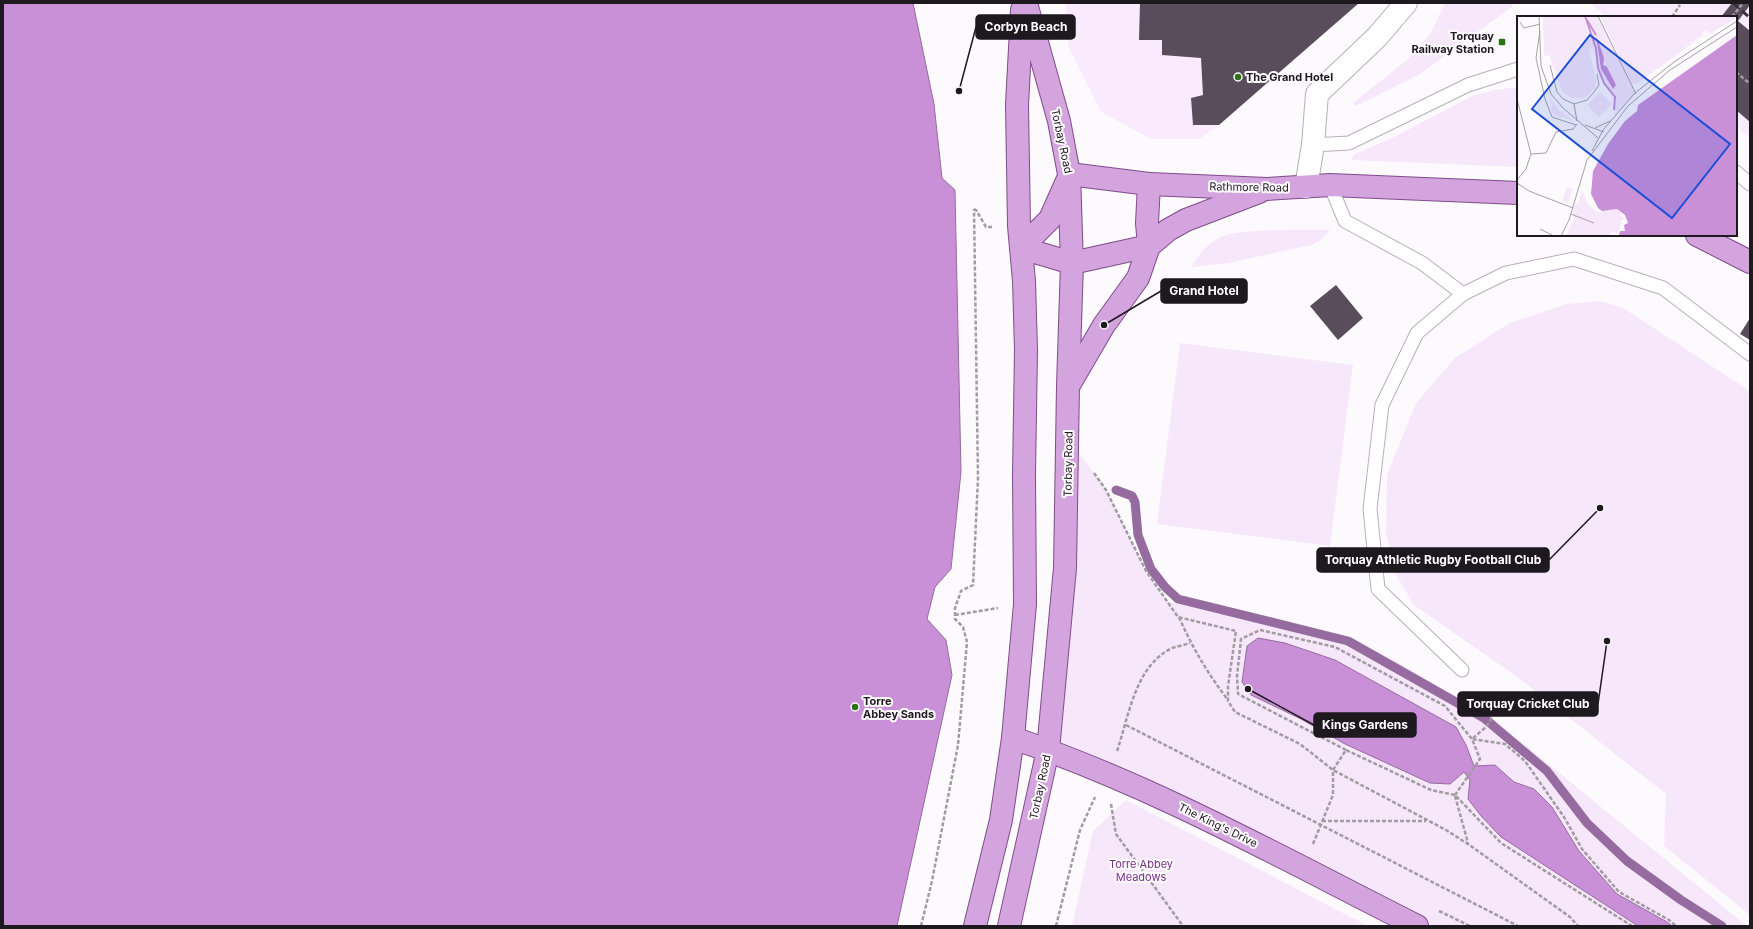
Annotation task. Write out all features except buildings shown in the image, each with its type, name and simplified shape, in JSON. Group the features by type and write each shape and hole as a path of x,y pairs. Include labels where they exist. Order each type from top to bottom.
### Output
{"main road":[{"path":"974,926 1001,820 1013,738 1025,604 1024,474 1026,350 1019,226 1017,105 1022,3"},
{"name":"Torbay Road","path":"1009,926 1048,750 1065,568 1072,262 1069,174 1059,122 1026,3"},
{"path":"1021,248 1050,219 1069,174"},
{"name":"Rathmore Road","path":"1069,174 1149,184 1267,189 1330,184 1517,193"},
{"path":"1068,386 1104,325 1138,278 1149,246 1147,222 1149,184"},
{"path":"1021,248 1072,262 1149,246 1168,230 1186,220 1267,189"},
{"path":"1699,236 1750,262"},
{"name":"The King's Drive","path":"1013,738 1048,750 1111,765 1220,826 1416,926"}],"street":[{"path":"1306,187 1313,145 1316,94 1377,37 1406,3"}],"lane":[{"path":"1313,145 1349,143 1468,84 1517,69"},
{"path":"1737,173 1750,184"},
{"path":"1330,184 1345,221 1422,263 1463,294"},
{"path":"1462,670 1378,589 1370,509 1382,405 1416,333 1463,294 1506,273 1574,259 1663,288 1750,354"}],"path":[{"path":"1733,16 1743,3"},
{"path":"1673,16 1680,5"},
{"path":"1737,73 1749,83 1750,81"},
{"path":"921,926 932,881 958,745 966,642 963,627 955,619 955,608 961,591 973,585 974,577 978,478 974,209"},
{"path":"1093,472 1106,490 1146,571 1178,617 1190,643 1207,672 1235,712 1300,744 1333,770 1468,844 1570,917 1578,926"},
{"path":"955,615 1025,604"},
{"path":"1178,617 1236,631 1228,686 1228,700"},
{"path":"1468,844 1455,796 1480,759 1472,739 1445,706 1334,647 1260,630 1241,639 1236,676 1238,694 1346,750 1431,790 1455,796 1501,843 1632,926"},
{"path":"1056,926 1080,830 1111,765 1126,725 1140,679 1155,660 1173,648 1190,643"},
{"path":"1472,739 1492,719"},
{"path":"1126,725 1320,826 1518,926"},
{"path":"1472,739 1505,744 1525,761 1564,817 1582,849 1619,892 1669,920 1676,926"},
{"path":"1311,848 1333,795 1333,770 1346,750"},
{"path":"1111,765 1116,834 1184,926"},
{"path":"1322,821 1428,821"}],"shaded area":[{"path":"3,3 913,3 934,104 942,178 955,190 961,472 951,569 935,587 927,619 946,640 952,675 897,926 3,926"},
{"path":"1065,3 1359,3 1219,125 1199,139 1151,139 1101,112 1069,48"},
{"path":"1590,3 1750,3 1750,138 1737,127 1737,16 1605,16"},
{"path":"1258,638 1285,643 1335,660 1456,727 1466,745 1474,766 1495,765 1514,782 1534,789 1552,807 1579,851 1617,894 1672,926 1638,926 1501,837 1481,816 1468,799 1470,780 1464,772 1450,784 1430,783 1345,744 1301,719 1251,695 1242,682 1247,646"}],"green space":[{"path":"1445,3 1510,3 1513,6 1420,74 1356,106 1353,103 1408,59 1431,33"},
{"path":"1517,87 1517,167 1351,160 1355,154 1396,136 1472,96 1495,90"},
{"path":"1273,230 1330,230 1322,239 1312,245 1228,263 1192,267 1200,254 1207,247 1215,240 1228,235"},
{"path":"1600,301 1623,308 1750,391 1750,915 1664,846 1666,794 1516,676 1414,605 1395,573 1386,534 1387,475 1416,403 1455,358 1508,324 1566,304"},
{"path":"1180,343 1353,365 1330,546 1157,524"},
{"path":"1068,437 1106,490 1146,571 1167,602 1350,637 1392,659 1492,718 1747,926 1417,926 1048,750"},
{"name":"Torre Abbey Meadows","path":"1126,800 1369,926 1072,926 1093,831"}],"waterway":[{"path":"1116,490 1132,496 1135,502 1138,535 1151,569 1165,587 1178,599 1348,641 1484,718 1547,771 1587,823 1627,861 1681,900 1722,926"}],"railway":[{"path":"1733,3 1750,18"}],"place":[{"name":"Torquay Railway Station","path":"1502,42"},
{"name":"The Grand Hotel","path":"1238,77"},
{"name":"Corbyn Beach","path":"959,91"},
{"name":"Grand Hotel","path":"1104,325"},
{"name":"Torquay Athletic Rugby Football Club","path":"1600,508"},
{"name":"Torquay Cricket Club","path":"1607,641"},
{"name":"Kings Gardens","path":"1248,689"},
{"name":"Torre Abbey Sands","path":"855,707"}]}
